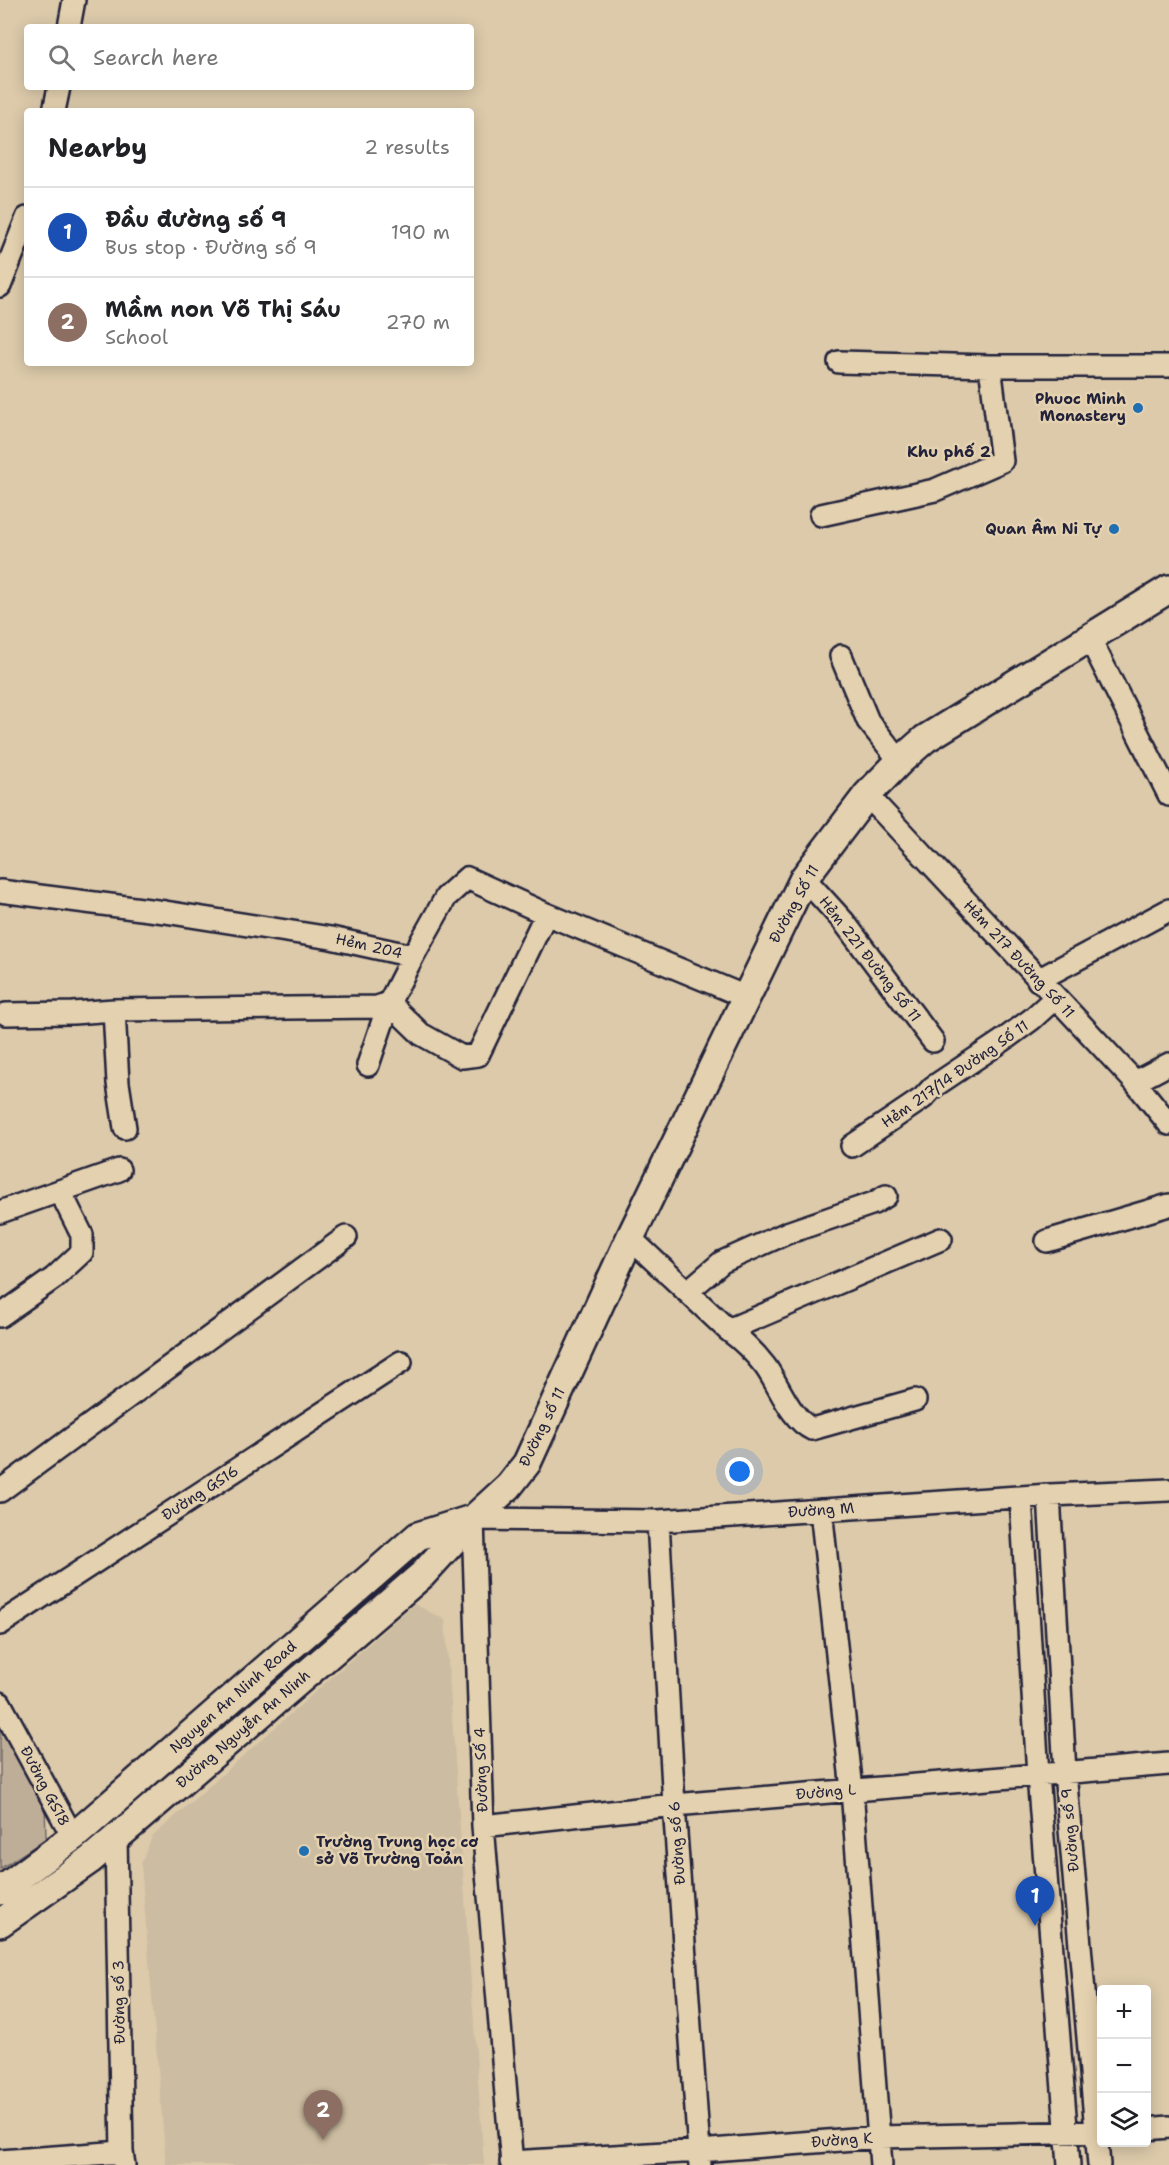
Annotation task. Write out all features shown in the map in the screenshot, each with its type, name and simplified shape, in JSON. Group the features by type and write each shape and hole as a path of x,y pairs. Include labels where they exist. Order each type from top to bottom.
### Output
{"main road":[{"name":"Đường Số 11","path":"591,1320 804,878 867,795 900,761 926,739 1169,589"},
{"name":"Đường số 11","path":"473,1519 509,1486 527,1463 591,1320"},
{"name":"Nguyen An Ninh Road","path":"0,1891 73,1837 418,1536 473,1519"},
{"name":"Đường Nguyễn An Ninh","path":"0,1923 90,1860 116,1838 423,1574 473,1519"},
{"path":"73,1837 90,1860"}],"street":[{"path":"70,24 74,0"},
{"path":"54,108 58,90"},
{"path":"0,286 24,226"},
{"path":"839,362 990,366 1169,366"},
{"path":"821,515 935,490 1002,461 990,366"},
{"path":"1089,639 1169,795"},
{"path":"841,656 868,721 900,761"},
{"name":"Hẻm 217 Đường Số 11","path":"867,795 1135,1082 1169,1124"},
{"name":"Hẻm 204","path":"0,891 165,912 332,938 413,956 446,897 467,878 546,914 746,998"},
{"name":"Hẻm 221 Đường Số 11","path":"804,878 844,922 933,1041"},
{"path":"1038,980 1169,910"},
{"path":"389,1004 421,1034 462,1057 478,1055 546,914"},
{"path":"368,1065 389,1004 413,956"},
{"name":"Hẻm 217/14 Đường Số 11","path":"852,1146 923,1098 938,1083 1002,1041 1032,1019 1055,998"},
{"path":"6,1014 114,1010 377,1007 389,1004"},
{"path":"114,1010 118,1083 125,1128"},
{"path":"1135,1082 1169,1064"},
{"path":"0,1212 119,1170"},
{"path":"0,1316 54,1278 81,1252 82,1235 60,1191"},
{"path":"687,1292 722,1262 787,1233 874,1203 886,1196"},
{"path":"1047,1241 1169,1204"},
{"path":"0,1491 346,1237"},
{"path":"630,1238 728,1330 743,1341 758,1358 799,1420 812,1429 915,1400"},
{"path":"728,1330 941,1239"},
{"name":"Đường GS16","path":"0,1624 401,1362"},
{"name":"Đường M","path":"473,1519 658,1521 1049,1495 1169,1490"},
{"name":"Đường số 9","path":"1049,1495 1065,1772 1097,2101"},
{"name":"Đường số 9","path":"1021,1498 1038,1775 1069,2165"},
{"path":"821,1510 852,1790 881,2165"},
{"name":"Đường Số 4","path":"473,1519 483,1826 511,2163"},
{"name":"Đường số 6","path":"658,1521 700,2158"},
{"name":"Đường GS18","path":"0,1703 73,1837"},
{"name":"Đường L","path":"483,1826 675,1805 1169,1764"},
{"name":"Đường số 3","path":"116,1838 123,2158"},
{"path":"1151,2129 1169,2127"},
{"name":"Đường K","path":"511,2163 700,2158 879,2137 1097,2132"},
{"name":"Đường số 9","path":"1099,2165 1100,2147"},
{"path":"0,2161 123,2158"}],"shaded area":[{"name":"Trường Trung học cơ sở Võ Trường Toản","path":"414,1604 445,1620 484,2165 166,2165 141,1864 152,1837"},
{"path":"0,1718 45,1804 46,1839 0,1869"}],"place":[{"name":"Phuoc Minh Monastery","path":"1138,408"},
{"name":"Quan Âm Ni Tự","path":"1114,529"},
{"name":"Trường Trung học cơ sở Võ Trường Toản","path":"304,1851"},
{"name":"Đầu đường số 9","path":"1035,1926"},
{"name":"Mầm non Võ Thị Sáu","path":"323,2140"}],"district":[{"name":"Khu phố 2","path":"949,451"}]}
